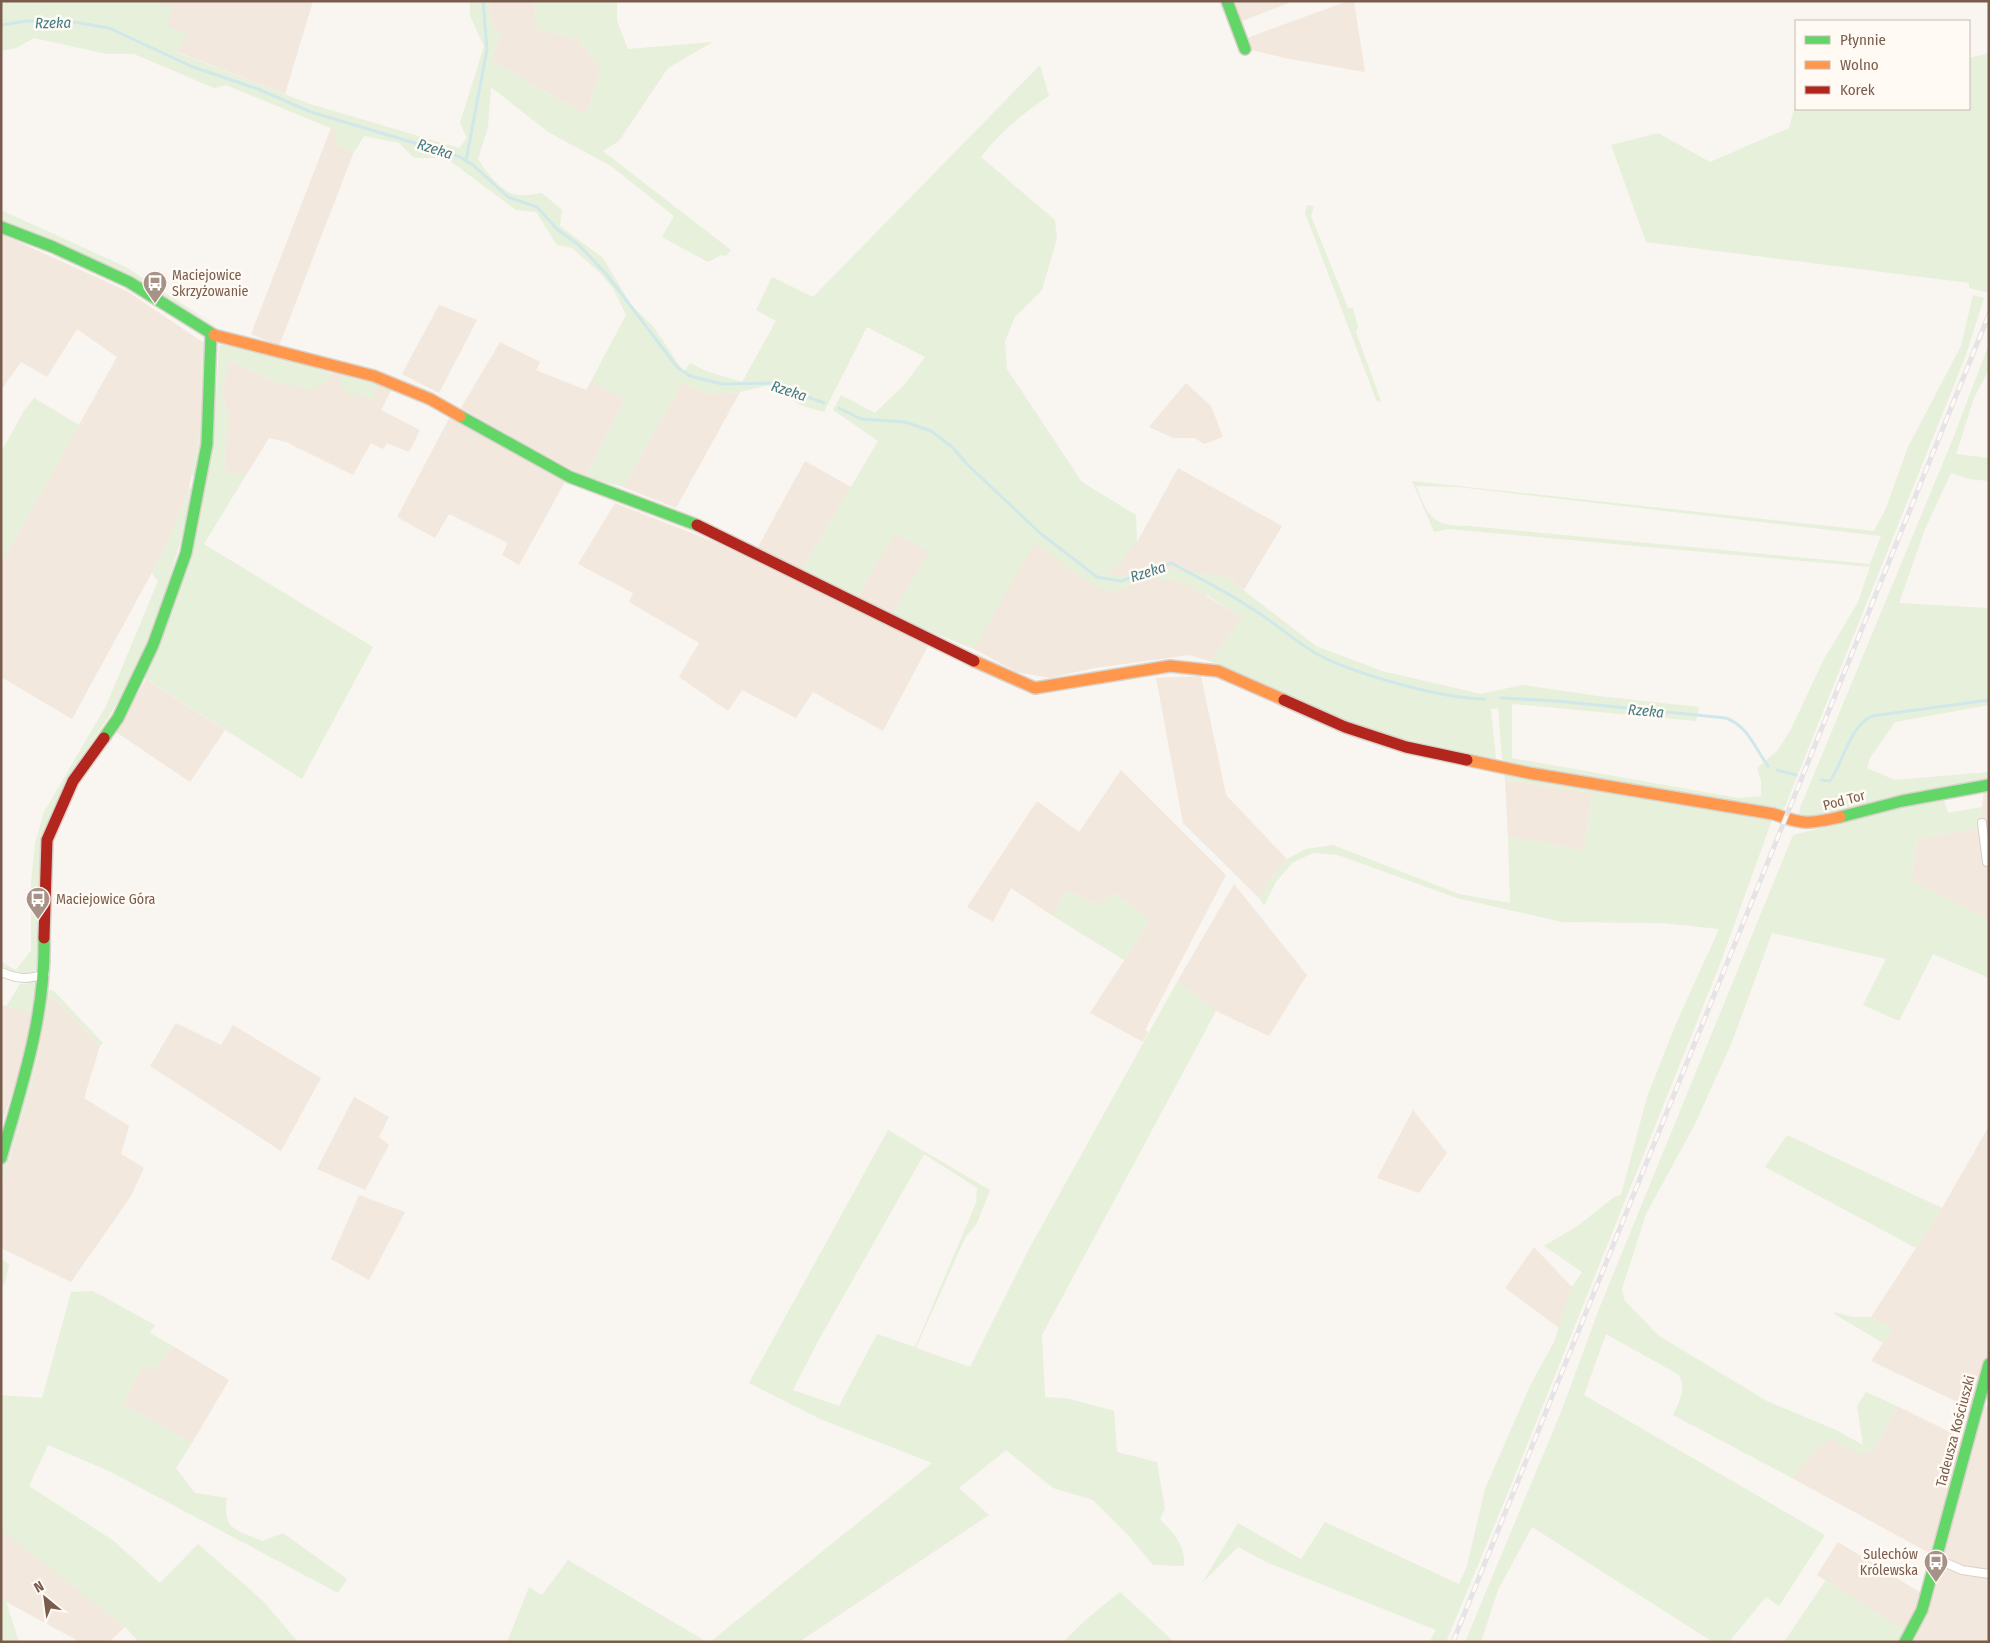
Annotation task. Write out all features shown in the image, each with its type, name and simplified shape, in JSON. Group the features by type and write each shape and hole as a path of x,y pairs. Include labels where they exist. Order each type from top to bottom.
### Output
{"street":[{"path":"1227,1 1245,49"},
{"path":"1,227 53,247 129,282 211,334 207,444 186,553 153,645 118,718 72,781 47,840 44,936 45,974 33,1048 1,1158"},
{"name":"Pod Tor","path":"211,334 236,339 286,355 374,376 430,399 570,477 693,523 1004,676 1035,688 1170,666 1204,667 1218,670 1345,727 1406,747 1529,773 1774,814 1807,824 1910,799 1989,785"},
{"path":"1982,822 1989,862"},
{"path":"1,972 19,979 29,979 45,974"},
{"name":"Tadeusza Kościuszki","path":"1905,1642 1922,1610 1989,1364"},
{"path":"1937,1559 1962,1570 1989,1574"}],"shaded area":[{"path":"156,1 313,1 285,94 175,51"},
{"path":"489,1 534,1 537,29 577,38 601,68 586,115 493,62 493,54 501,35 491,26"},
{"path":"1232,1 1294,1 1240,22"},
{"path":"1348,1 1354,1 1365,72 1251,50 1247,38"},
{"path":"331,128 336,130 337,144 353,154 279,346 251,334"},
{"path":"1,234 127,291 201,341 202,415 189,488 168,543 72,719 1,677 1,564 117,357 77,329 47,377 21,362 1,390"},
{"path":"439,305 477,320 439,393 402,374"},
{"path":"500,342 540,362 536,370 586,390 591,381 625,400 585,477 461,408"},
{"path":"229,360 275,382 329,380 331,373 342,374 356,393 379,382 393,387 381,410 420,430 409,452 387,443 383,449 371,443 353,475 286,442 269,438 246,475 224,471 228,416 222,393"},
{"path":"682,383 711,394 740,392 676,508 623,487"},
{"path":"1186,383 1211,406 1223,437 1204,444 1195,438 1173,438 1149,427"},
{"path":"451,415 566,480 519,565 502,555 508,543 449,514 435,538 397,517"},
{"path":"805,461 851,487 802,570 758,547"},
{"path":"1178,468 1282,526 1244,590 1225,576 1206,596 1244,618 1209,661 1190,655 1095,668 1049,678 1017,672 974,649 891,615 858,596 894,533 988,501 1137,542"},
{"path":"615,503 712,541 928,646 883,731 813,692 796,718 742,690 728,711 679,677 699,643 629,602 633,593 578,564"},
{"path":"1201,676 1226,795 1287,859 1266,885 1260,899 1183,823 1156,678"},
{"path":"146,679 225,730 190,782 116,732"},
{"path":"1121,770 1226,875 1145,1030 1148,1032 1143,1042 1090,1013 1150,920 1114,893 1098,905 1067,890 1053,916 1011,888 993,922 967,907 1037,801 1079,832"},
{"path":"1505,780 1592,793 1584,850 1508,837"},
{"path":"1989,788 1989,920 1911,881 1918,839 1980,828 1984,789"},
{"path":"1234,884 1307,975 1269,1036 1216,1011 1177,982"},
{"path":"50,995 100,1046 84,1098 129,1126 121,1154 144,1168 131,1196 71,1282 1,1248 2,1185 32,1084"},
{"path":"1,1005 32,1012 28,1044 1,1127"},
{"path":"176,1023 221,1045 233,1025 321,1078 281,1151 150,1066"},
{"path":"354,1097 389,1117 379,1137 389,1145 365,1190 317,1169"},
{"path":"1413,1110 1447,1153 1419,1193 1377,1178"},
{"path":"1989,1126 1989,1357 1974,1410 1871,1361 1892,1329 1871,1317 1942,1208"},
{"path":"359,1195 405,1212 369,1280 331,1259"},
{"path":"1534,1247 1572,1287 1559,1328 1505,1288"},
{"path":"173,1346 229,1380 192,1443 123,1405 141,1367 155,1370"},
{"path":"1897,1406 1966,1440 1933,1555 1792,1478 1821,1444 1832,1439 1857,1452 1873,1452"},
{"path":"1980,1406 1989,1407 1989,1571 1962,1567 1940,1558"},
{"path":"1,1530 63,1576 125,1627 109,1642 80,1642 1,1599"},
{"path":"1838,1542 1921,1593 1907,1632 1817,1575"},
{"path":"1940,1565 1989,1576 1989,1642 1911,1642"}],"green space":[{"path":"1,1 156,1 172,7 168,27 188,34 176,52 310,104 459,148 467,138 460,123 484,46 470,16 470,1 489,1 491,26 501,35 493,54 493,62 586,115 601,68 577,38 537,29 534,1 617,1 617,21 628,49 713,42 668,68 619,141 603,151 731,250 726,256 721,255 708,262 662,237 674,216 611,166 548,132 491,87 488,127 478,159 485,170 506,191 521,195 542,193 562,210 560,226 603,258 632,306 653,326 684,372 690,363 706,371 742,382 776,321 756,310 772,277 813,297 1040,65 1049,96 1012,124 981,157 1055,220 1057,238 1042,290 1015,317 1005,341 1007,369 1082,482 1136,515 1137,542 1108,576 1130,576 1167,569 1225,576 1316,646 1382,671 1481,694 1522,685 1598,696 1699,707 1696,721 1512,704 1512,758 1739,798 1761,796 1761,780 1757,768 1778,750 1791,729 1823,661 1858,602 1870,567 1448,529 1434,532 1412,481 1874,531 1886,508 1908,447 1961,346 1973,295 1984,298 1966,355 1782,814 1507,763 1502,759 1498,708 1491,709 1496,759 1491,761 1424,748 1376,734 1209,661 1244,618 1199,591 1175,581 1162,579 1144,580 1114,591 1102,589 1083,578 1035,543 974,649 891,615 929,552 895,533 858,596 802,570 878,441 833,410 841,395 875,413 905,384 925,357 867,327 824,412 800,405 770,385 740,392 711,394 682,383 623,487 585,477 625,400 591,381 626,315 613,288 599,272 572,248 557,245 536,212 516,210 446,158 414,158 399,143 364,136 353,154 337,144 335,130 226,85 214,88 134,54 107,54 34,38 16,48 1,51","holes":["1416,486 1458,487 1881,536 1870,564 1457,526 1439,522 1434,518 1425,506"]},
{"path":"1989,53 1989,288 1986,292 1969,288 1969,283 1646,242 1611,145 1658,133 1710,162 1789,128 1795,105 1795,110 1970,110 1970,58"},
{"path":"1307,205 1314,206 1311,216 1348,308 1353,308 1358,327 1356,332 1381,401 1377,402 1305,213"},
{"path":"1,210 126,267 216,326 166,297 91,258 1,220"},
{"path":"201,341 206,344 203,440 197,477 191,475 202,415"},
{"path":"1989,344 1989,369 1974,398 1956,454 1989,458 1989,481 1969,479 1951,473 1925,529 1899,603 1989,608 1989,705 1895,722 1870,758 1867,768 1895,780 1989,772 1989,780 1873,802 1815,818 1798,819 1800,808 1952,441"},
{"path":"219,345 245,345 331,373 329,380 311,390 275,382 229,360 222,393 228,416 224,471 246,475 204,544 373,647 302,779 142,676 194,542 213,446"},
{"path":"342,374 379,382 372,400 356,393 351,398 339,383"},
{"path":"34,398 79,425 1,564 1,452 24,411"},
{"path":"189,488 194,490 180,542 156,619 146,644 123,693 77,764 55,807 45,845 40,911 37,912 38,967 32,974 16,974 1,966 1,962 16,970 31,951 31,883 35,843 44,812 106,706 158,581 152,573 168,543"},
{"path":"1504,773 1772,820 1720,964 1446,1642 1429,1642 1436,1630 1268,1563 1238,1547 1202,1583 1238,1523 1301,1559 1325,1522 1459,1584 1467,1566 1485,1489 1530,1386 1554,1342 1572,1287 1582,1272 1544,1246 1579,1225 1614,1197 1621,1195 1647,1097 1675,1026 1719,929 1662,923 1562,922 1457,898 1338,855 1313,853 1292,863 1276,882 1264,906 1260,899 1266,885 1287,859 1306,849 1333,845 1459,894 1510,903 1508,837 1584,850 1592,793 1505,780"},
{"path":"1944,800 1948,813 1982,807 1981,828 1918,839 1911,881 1989,920 1989,978 1933,954 1899,1021 1863,1005 1886,959 1772,933 1732,1042 1695,1124 1646,1214 1622,1289 1625,1301 1659,1336 1767,1401 1836,1430 1863,1445 1857,1406 1866,1392 1897,1406 1873,1452 1857,1453 1831,1439 1821,1445 1792,1478 1673,1415 1680,1401 1682,1391 1679,1375 1606,1334 1584,1395 1825,1535 1779,1606 1766,1597 1729,1642 1713,1642 1532,1527 1498,1590 1481,1642 1465,1642 1561,1412 1599,1309 1793,835 1894,809"},
{"path":"1067,890 1098,905 1114,893 1150,920 1124,960 1053,916"},
{"path":"38,982 32,1012 6,1007 20,984"},
{"path":"1177,982 1216,1011 1042,1335 1045,1397 1070,1399 1114,1411 1117,1452 1157,1462 1165,1509 1160,1519 1178,1540 1183,1552 1184,1566 1153,1565 1129,1536 1093,1500 1053,1488 1006,1450 959,1488 989,1515 799,1642 710,1642 932,1463 820,1419 749,1383 888,1130 990,1190 977,1223 965,1238 916,1348 970,1367 1029,1249","holes":["924,1154 977,1188 976,1203 915,1347 877,1334 839,1406 793,1390 817,1343"]},
{"path":"54,991 103,1043 100,1046 50,995 32,1084 2,1185 1,1197 1,1170 20,1101 46,992"},
{"path":"1787,1135 1942,1208 1916,1248 1765,1167"},
{"path":"1,1259 9,1264 5,1283 1,1285"},
{"path":"93,1291 155,1325 150,1333 173,1346 155,1370 141,1367 123,1405 192,1443 176,1468 195,1493 227,1498 226,1509 229,1523 238,1531 262,1541 283,1533 347,1579 338,1593 109,1471 48,1445 29,1486 114,1541 160,1583 198,1544 263,1601 298,1642 139,1642 125,1627 1,1530 1,1395 42,1398 71,1292"},
{"path":"1835,1312 1852,1317 1871,1317 1892,1329 1883,1343 1834,1314"},
{"path":"568,1560 707,1642 507,1642 529,1587 542,1595"},
{"path":"1826,1580 1907,1632 1903,1642 1784,1642"},
{"path":"1120,1592 1174,1642 1066,1642 1065,1640 1089,1617"},
{"path":"1,1599 6,1601 19,1642 1,1642"}],"waterway":[{"path":"466,161 487,49 483,1"},
{"name":"Rzeka","path":"1,25 27,21 68,21 109,28 193,67 258,89 311,112 458,156 473,165 508,197 537,207 558,230 580,246 607,275 677,367 690,376 722,384 772,383 824,403"},
{"name":"Rzeka","path":"839,408 861,419 905,422 931,431 951,446 968,465 1040,533 1097,577 1121,581 1171,563 1234,597 1309,649 1333,662 1375,677 1423,690 1446,695 1485,699"},
{"name":"Rzeka","path":"1501,698 1557,701 1726,718 1746,732 1768,766"},
{"name":"Rzeka","path":"1821,780 1830,781 1852,736 1864,721 1872,716 1989,700"},
{"name":"Rzeka","path":"1777,770 1796,775"}],"railway":[{"path":"1453,1642 1989,314"}],"traffic: fast":[{"path":"1227,1 1245,49"},
{"path":"1,227 53,247 129,282 214,335"},
{"path":"104,738 118,718 153,645 186,553 207,444 211,334"},
{"path":"460,416 570,477 697,525"},
{"path":"1840,817 1902,801 1989,785"},
{"path":"1,1158 37,1022 44,966 44,938"},
{"path":"1905,1642 1922,1610 1989,1364"}],"traffic: slow":[{"path":"214,335 374,376 430,399 460,416"},
{"path":"974,661 1035,688 1170,666 1218,671 1284,700"},
{"path":"1467,760 1529,773 1774,814 1800,822 1814,822 1840,817"}],"traffic: jam":[{"path":"697,525 974,661"},
{"path":"1284,700 1345,727 1406,747 1467,760"},
{"path":"44,938 47,840 73,781 104,738"}],"place":[{"name":"Maciejowice Skrzyżowanie","path":"155,304"},
{"name":"Maciejowice Góra","path":"38,920"},
{"name":"Sulechów Królewska","path":"1936,1583"}]}
